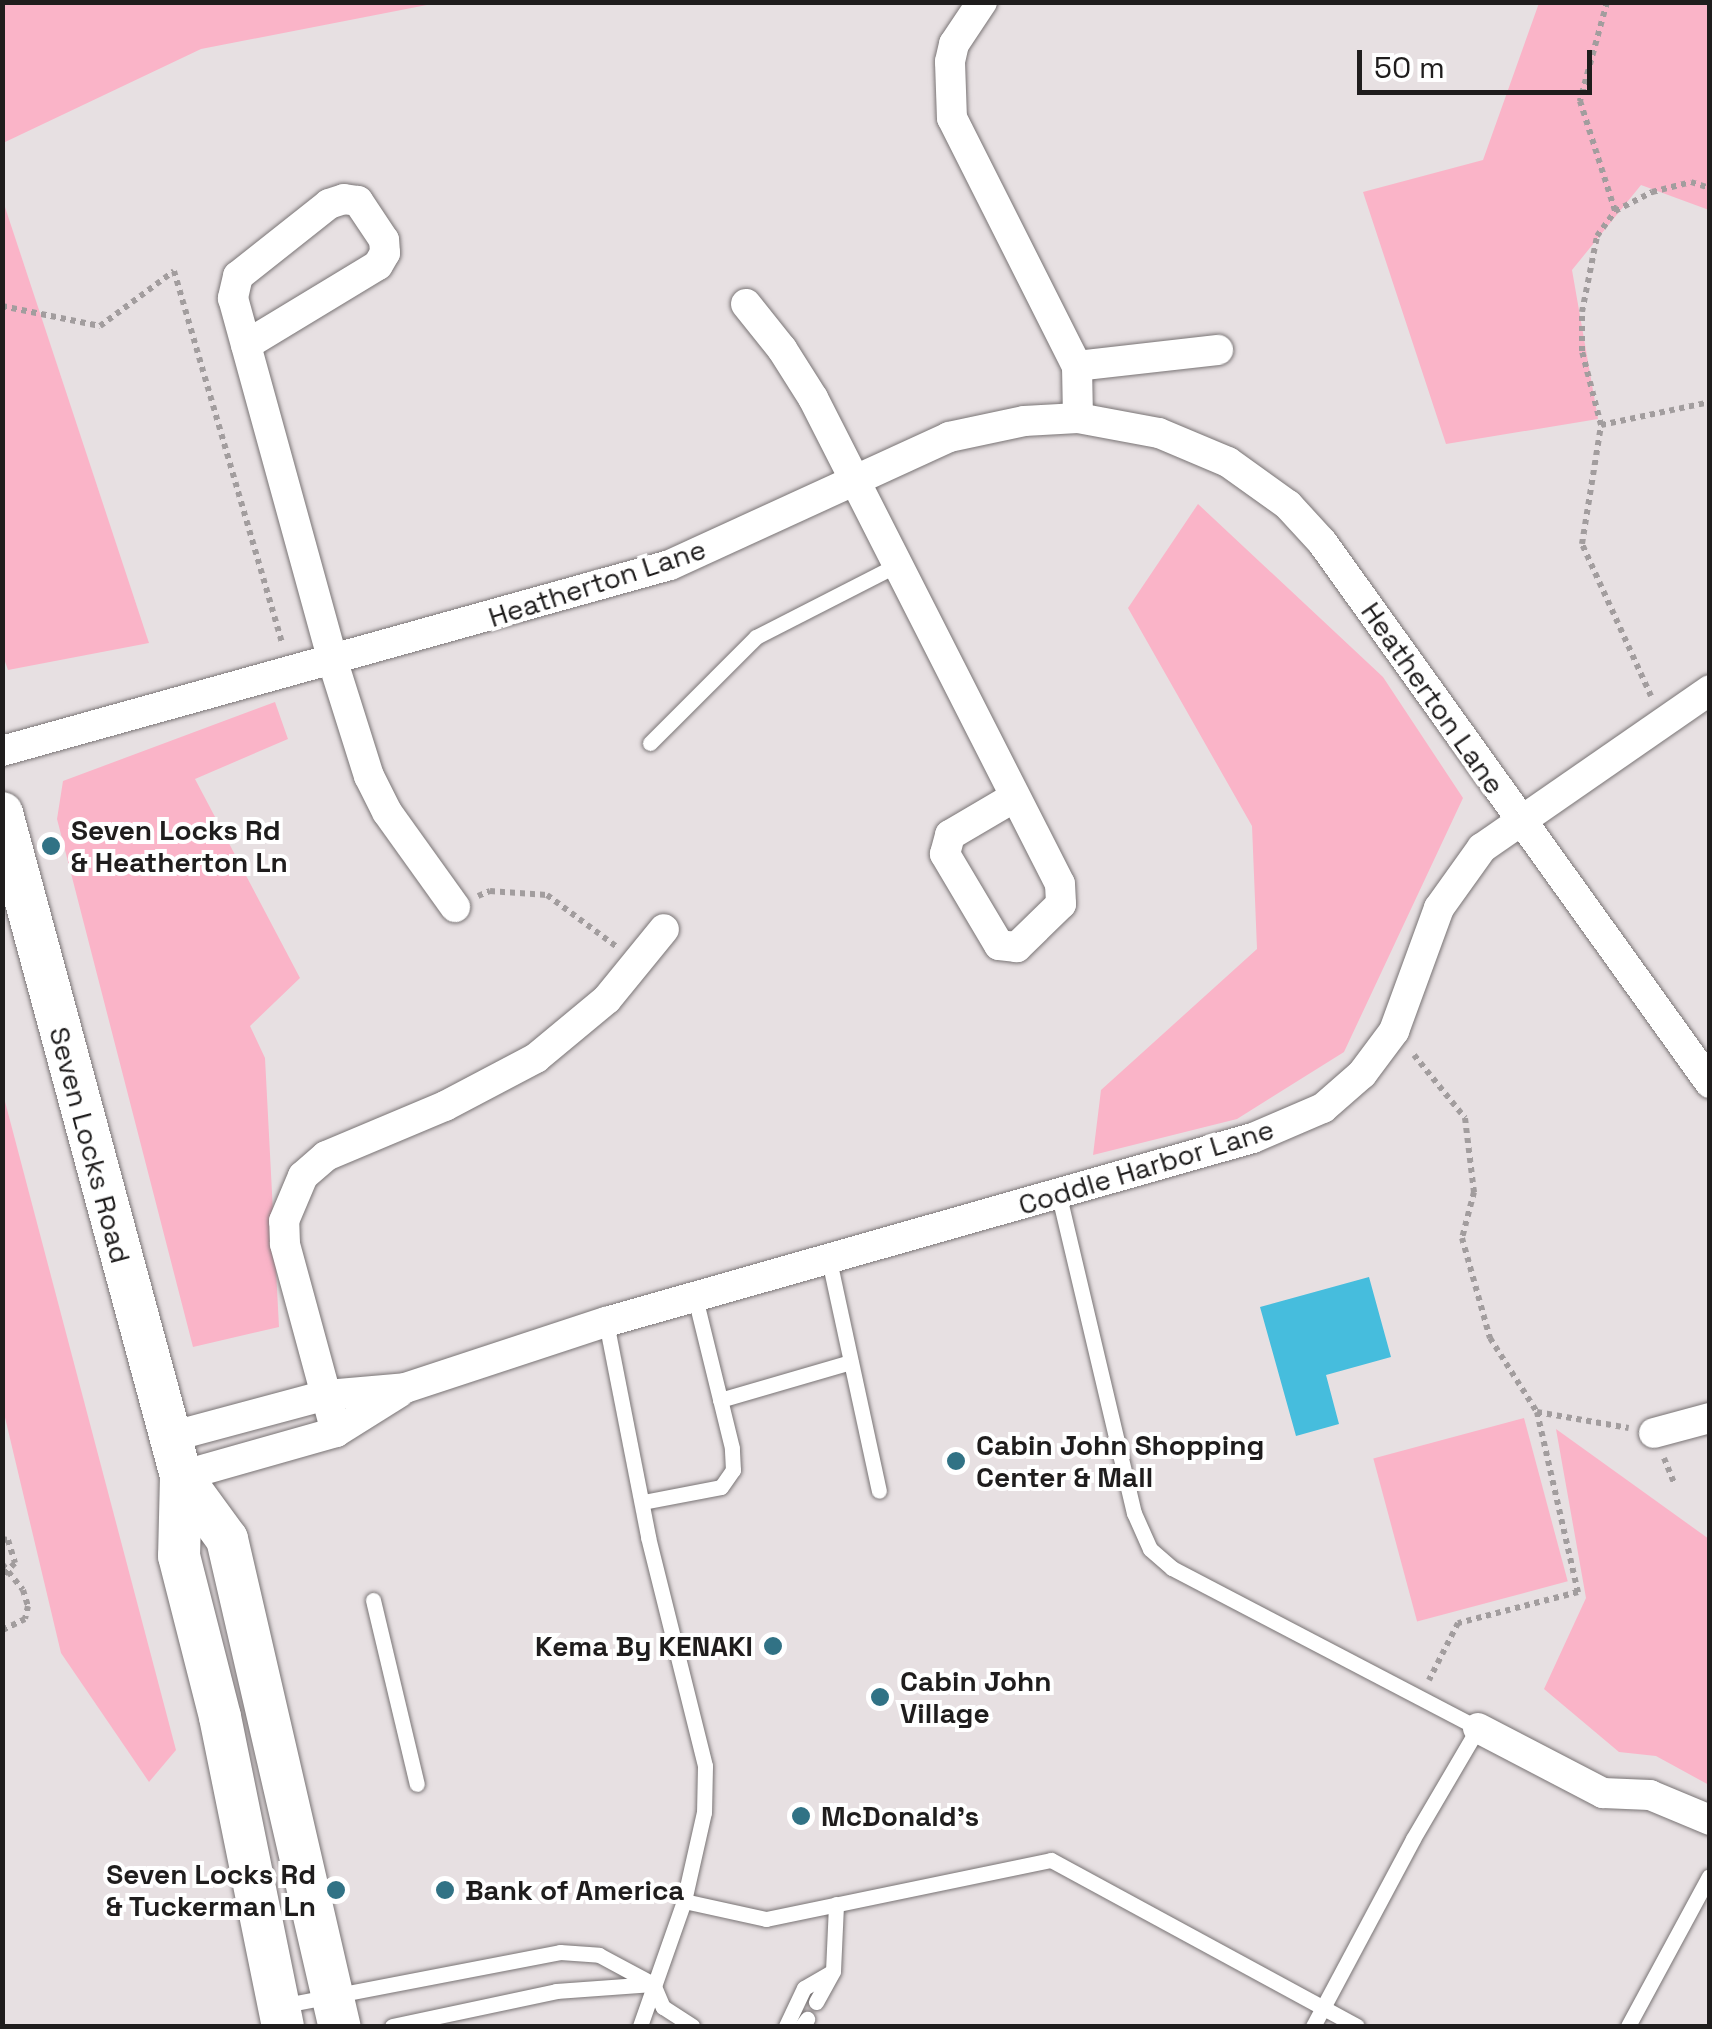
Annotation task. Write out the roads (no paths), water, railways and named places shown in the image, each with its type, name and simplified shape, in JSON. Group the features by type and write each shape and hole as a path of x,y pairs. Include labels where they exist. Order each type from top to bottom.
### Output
{"main road":[{"name":"Seven Locks Road","path":"2,812 175,1457 178,1556 220,1717 281,2016"},
{"name":"Seven Locks Road","path":"175,1457 227,1539 336,2011"}],"street":[{"path":"982,2 954,44 950,62 952,118 1077,366 1078,418"},
{"path":"246,345 378,266 385,254 384,240 358,201 344,198 330,204 238,276 233,298 333,662 375,788 455,908"},
{"path":"746,304 782,349 812,398 1060,884 1062,904 1017,947 1000,944 945,854 950,835 1013,798"},
{"path":"1077,366 1218,350"},
{"name":"Heatherton Lane","path":"2,751 290,674 670,565 746,533 851,478 949,437 1024,422 1078,418 1159,434 1228,462 1288,505 1322,542 1710,1083"},
{"name":"Coddle Harbor Lane","path":"175,1457 326,1395 405,1388 606,1322 1253,1138 1306,1116 1353,1082 1394,1031 1439,908 1482,848 1710,690"},
{"path":"336,1432 286,1244 284,1221 303,1176 326,1156 444,1106 536,1058 607,999 664,929"},
{"name":"Coddle Harbor Lane","path":"175,1457 336,1432 405,1388"},
{"path":"1654,1433 1710,1418"},
{"path":"1478,1728 1603,1793 1650,1795 1710,1820"}],"lane":[{"path":"650,743 756,637 896,565"},
{"path":"1059,1196 1134,1513 1150,1549 1172,1568 1478,1728 1413,1839 1313,2026"},
{"path":"829,1260 879,1491"},
{"path":"643,1502 721,1487 732,1470 695,1297"},
{"path":"606,1322 643,1502 705,1766 704,1812 684,1901 640,2026"},
{"path":"720,1400 851,1362"},
{"path":"373,1600 417,1784"},
{"path":"684,1901 766,1919 1051,1860 1357,2026"},
{"path":"1628,2026 1709,1876"},
{"path":"816,2002 833,1970 836,1904"},
{"path":"281,2016 336,2011 560,1952 599,1955 654,1984 663,2007 692,2026"},
{"path":"786,2026 804,1988 833,1970"},
{"path":"392,2026 556,1992 654,1984"}],"water":[{"path":"1369,1277 1391,1357 1326,1375 1339,1424 1296,1436 1260,1307"}],"place":[{"name":"Seven Locks Rd & Heatherton Ln","path":"51,846"},
{"name":"Cabin John Shopping Center & Mall","path":"956,1461"},
{"name":"Kema By KENAKI","path":"773,1646"},
{"name":"Cabin John Village","path":"880,1697"},
{"name":"McDonald's","path":"801,1816"},
{"name":"Seven Locks Rd & Tuckerman Ln","path":"336,1890"},
{"name":"Bank of America","path":"445,1890"}]}
